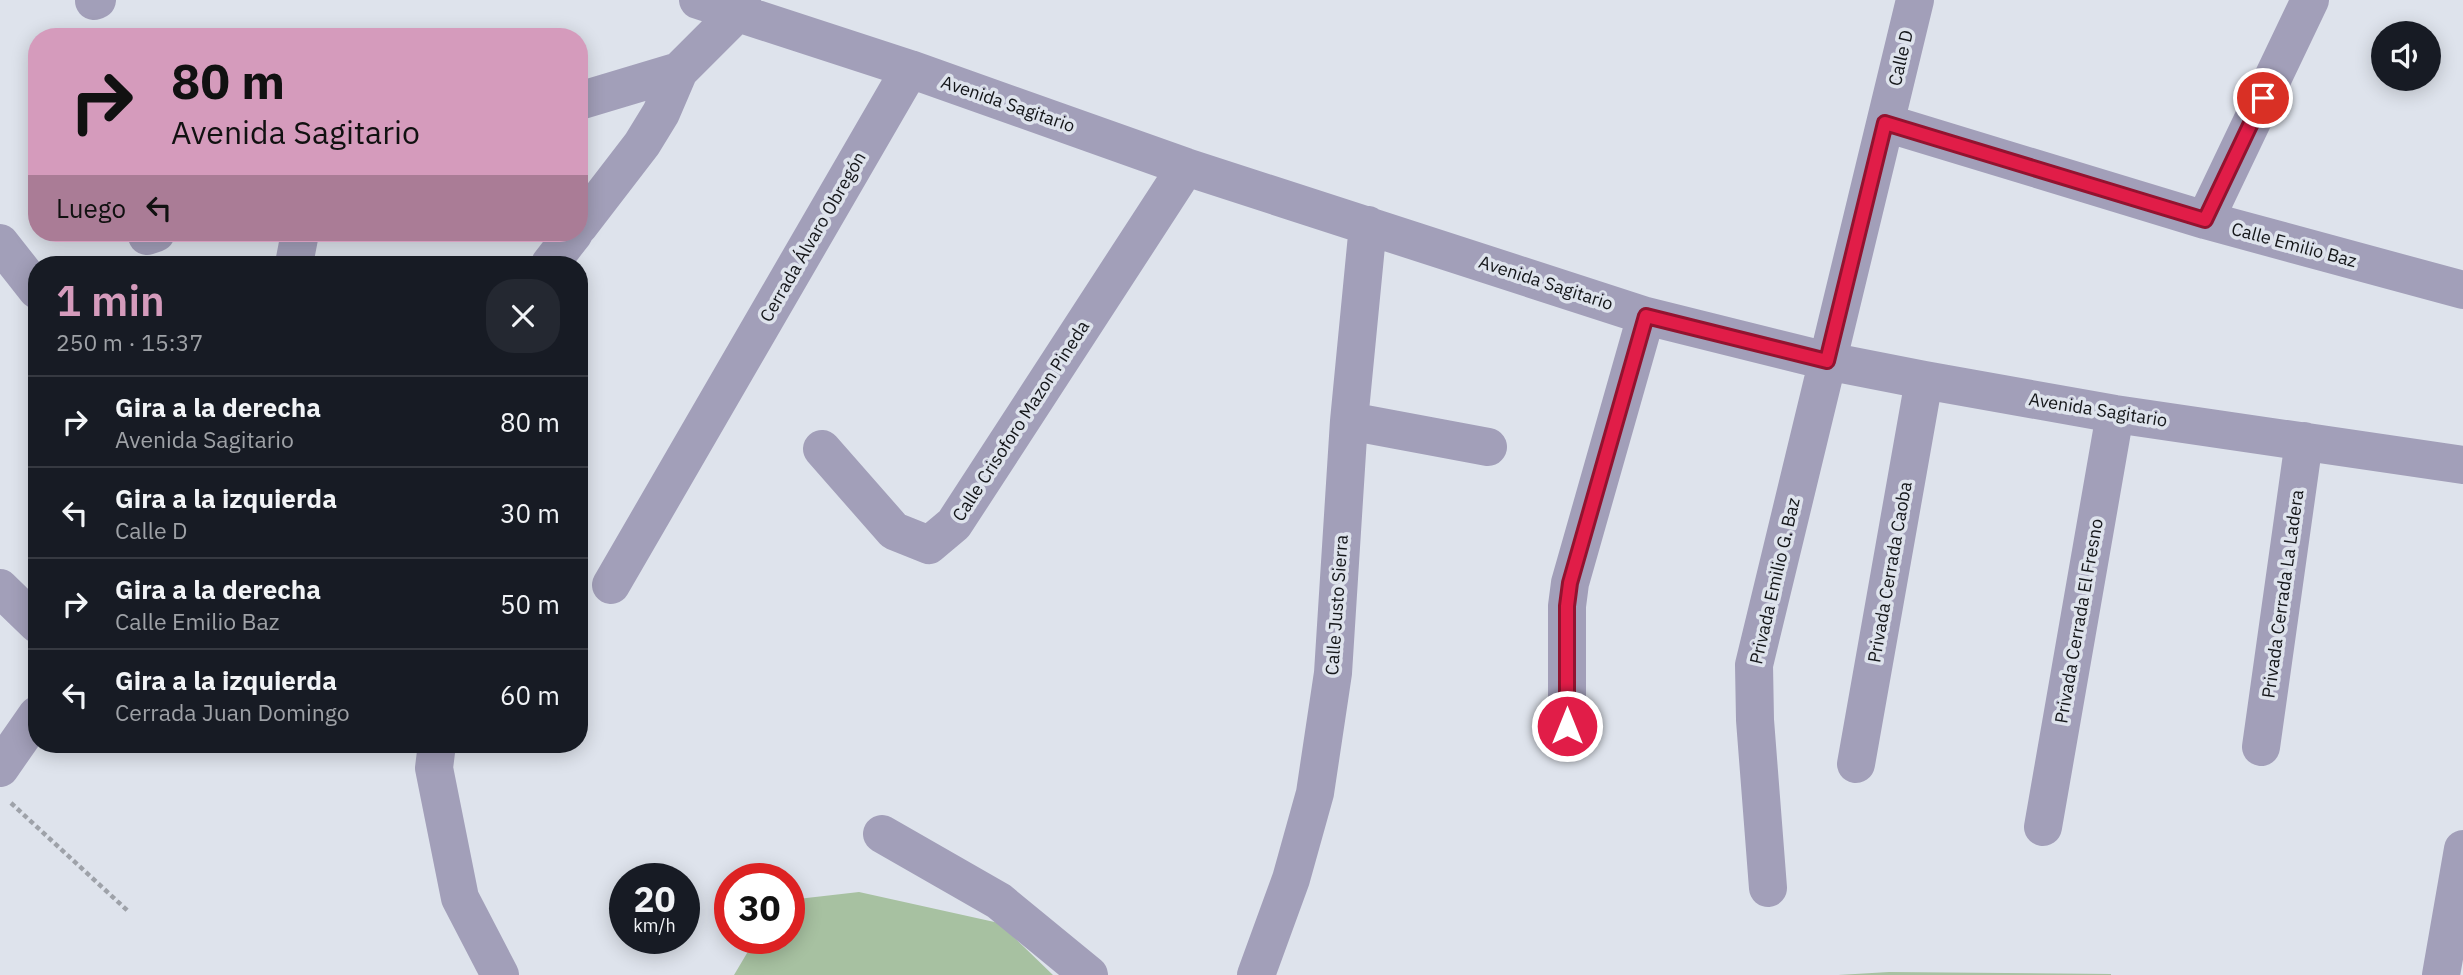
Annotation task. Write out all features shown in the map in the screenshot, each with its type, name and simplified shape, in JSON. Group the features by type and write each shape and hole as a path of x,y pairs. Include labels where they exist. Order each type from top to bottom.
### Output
{"street":[{"name":"Avenida Sagitario","path":"698,0 740,6 1186,167 1646,316 1827,361 1924,380 2115,414 2463,465"},
{"name":"Calle D","path":"1827,361 1915,0"},
{"path":"2205,220 2310,0"},
{"path":"588,214 642,144 679,71 740,6"},
{"name":"Cerrada Álvaro Obregón","path":"611,585 910,69"},
{"path":"588,98 679,71"},
{"name":"Calle Emilio Baz","path":"1885,123 2205,220 2463,290"},
{"name":"Calle Crisoforo Mazon Pineda","path":"822,449 894,531 929,545 954,524 1186,167"},
{"name":"Calle Justo Sierra","path":"1256,975 1291,880 1315,793 1333,673 1349,421 1368,225"},
{"path":"556,256 567,242"},
{"path":"0,243 28,278"},
{"path":"1567,726 1567,606 1570,583 1646,316"},
{"name":"Privada Emilio G. Baz","path":"1768,888 1755,720 1754,665 1827,361"},
{"name":"Privada Cerrada Caoba","path":"1856,764 1924,380"},
{"name":"Privada Cerrada El Fresno","path":"2043,827 2115,414"},
{"path":"1349,421 1488,447"},
{"name":"Privada Cerrada La Ladera","path":"2261,747 2304,441"},
{"path":"0,588 28,615"},
{"path":"5,785 28,735"},
{"path":"436,753 434,768 460,898 500,975"},
{"path":"882,834 999,901 1089,975"},
{"path":"2449,962 2463,849"}],"path":[{"path":"5,785 129,912"}],"green space":[{"path":"859,892 999,923 1053,975 734,975 746,954 805,954 805,898"},
{"path":"1889,972 2111,974 2111,975 1838,975"}],"route":[{"path":"1567,726 1567,606 1570,583 1646,316 1827,361 1885,123 2205,220 2263,98"}]}
